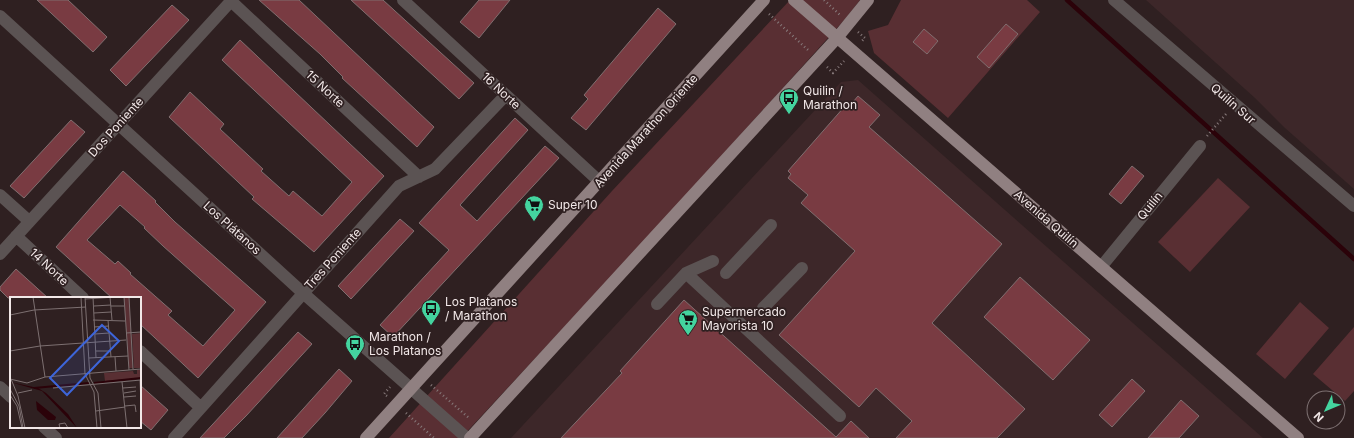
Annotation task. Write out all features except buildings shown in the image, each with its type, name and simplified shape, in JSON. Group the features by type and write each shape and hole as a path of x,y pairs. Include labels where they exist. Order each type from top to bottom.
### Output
{"main road":[{"name":"Avenida Marathon Oriente","path":"366,438 764,0"},
{"name":"Avenida Quilín","path":"794,0 1298,438"},
{"path":"469,438 837,38 868,0"}],"street":[{"name":"Dos Poniente","path":"0,254 231,0"},
{"name":"15 Norte","path":"231,0 419,177"},
{"name":"16 Norte","path":"403,0 600,182"},
{"name":"Quilín Sur","path":"1114,0 1354,206"},
{"name":"Los Plátanos","path":"0,16 303,293 411,389 469,438"},
{"name":"Tres Poniente","path":"174,438 399,186 435,169 506,95"},
{"name":"Quilín","path":"1101,267 1201,143"},
{"path":"0,195 29,222"},
{"path":"726,274 771,225"},
{"name":"14 Norte","path":"16,236 82,297"},
{"path":"657,304 686,273 712,261"},
{"path":"763,308 802,268"},
{"path":"686,273 840,416"},
{"path":"141,352 201,408"},
{"path":"0,387 10,396"},
{"path":"45,428 56,438"}],"path":[{"path":"1201,143 1220,122"},
{"path":"396,405 434,438"}],"shaded area":[{"path":"790,0 860,0 846,18 658,226 461,438 389,438 612,191"},
{"path":"901,0 1027,0 1040,12 948,118 874,53 868,31 888,25"},
{"path":"1146,0 1354,0 1354,189 1285,128 1255,98"},
{"path":"858,80 1263,438 511,438 841,82"},
{"path":"1218,178 1250,207 1190,272 1158,242"},
{"path":"1300,302 1329,328 1285,379 1256,354"},
{"path":"1354,327 1354,391 1346,400 1346,390 1332,390 1313,374"}],"waterway":[{"path":"1067,0 1354,259"}],"place":[{"name":"Quilin / Marathon","path":"789,115"},
{"name":"Super 10","path":"534,222"},
{"name":"Los Platanos / Marathon","path":"431,326"},
{"name":"Supermercado Mayorista 10","path":"688,336"},
{"name":"Marathon / Los Platanos","path":"355,361"}]}
